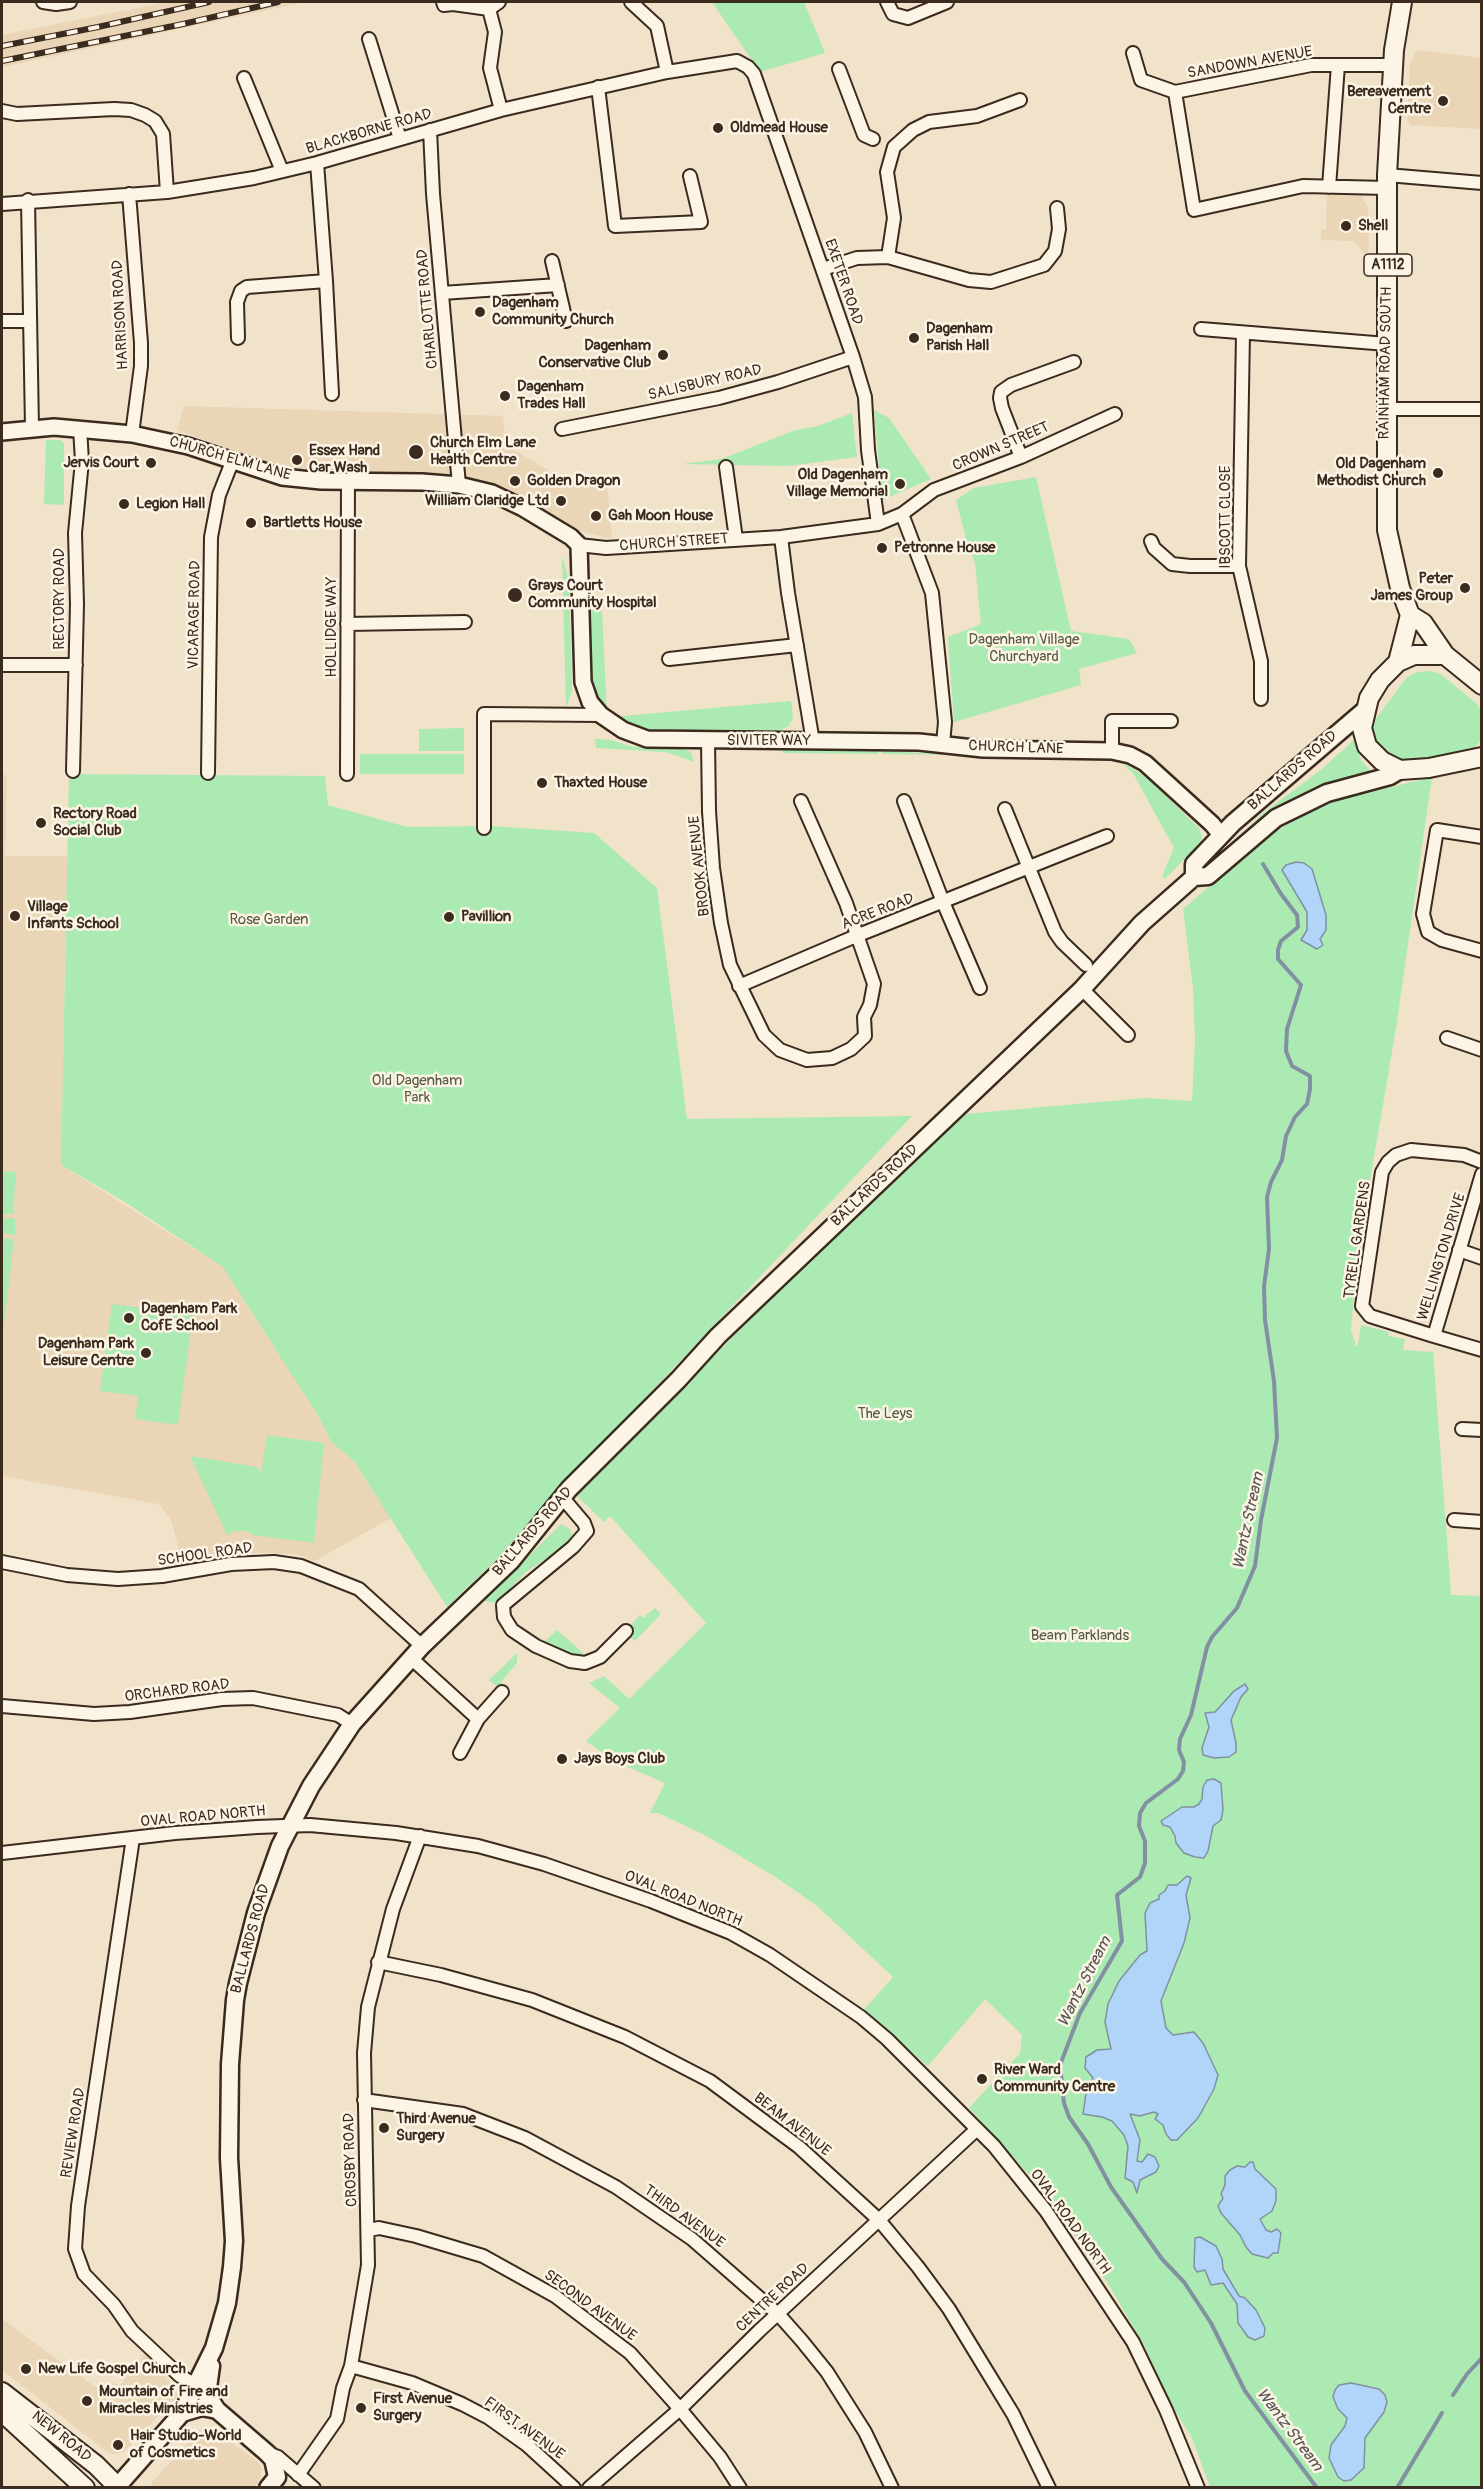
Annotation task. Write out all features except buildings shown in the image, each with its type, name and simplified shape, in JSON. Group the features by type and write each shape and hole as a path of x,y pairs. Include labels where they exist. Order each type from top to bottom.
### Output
{"main road":[{"name":"RAINHAM ROAD SOUTH","path":"1402,2 1393,65 1387,181 1385,409 1387,530 1400,588 1410,615 1423,623 1445,655"},
{"path":"1398,662 1410,615"},
{"path":"1445,655 1414,655 1398,662 1380,680 1369,698 1362,728 1367,746 1382,761 1400,770 1429,768 1479,754"},
{"name":"A1112","path":"1445,655 1482,685"},
{"name":"BALLARDS ROAD","path":"1194,877 1194,864 1221,835 1366,709"},
{"name":"BALLARDS ROAD","path":"117,2487 138,2460 182,2413 210,2360 227,2303 233,2258 230,2119 235,2000 259,1903 275,1857 309,1789 352,1724 417,1652 511,1561 562,1497 780,1275 1083,989 1142,922 1194,877 1208,876 1276,818 1303,803 1349,786 1390,776 1400,770"},
{"name":"BALLARDS ROAD","path":"1221,835 1237,838 1255,835"},
{"name":"BALLARDS ROAD","path":"210,2360 212,2368 207,2395 217,2410"},
{"name":"NEW ROAD","path":"2,2392 89,2459 117,2487"},
{"path":"182,2413 202,2407 217,2410 273,2459 272,2482"},
{"name":"NEW ROAD","path":"2,2412 85,2487"}],"street":[{"path":"44,2 56,4 70,2"},
{"path":"443,2 444,5 494,5 495,39 490,68 501,110"},
{"path":"631,2 657,26 667,72"},
{"path":"886,2 893,14 908,18 947,2"},
{"path":"369,39 400,139"},
{"path":"1133,53 1141,80 1175,92"},
{"name":"BLACKBORNE ROAD","path":"2,204 28,200 167,192 254,178 317,163 501,110 598,87 667,72 737,61 741,63"},
{"name":"EXETER ROAD","path":"741,63 748,66 754,74 823,269 865,397 868,450 878,524"},
{"name":"SANDOWN AVENUE","path":"1393,65 1311,65 1175,92 1194,210 1303,186 1387,181 1482,183"},
{"path":"1329,186 1338,65"},
{"path":"839,69 864,135 873,139"},
{"path":"244,78 282,171"},
{"path":"598,87 615,226 701,222 690,176"},
{"path":"888,257 894,218 887,172 894,147 913,130 929,122 977,116 1020,100"},
{"path":"2,111 17,114 114,109 131,110 145,115 155,121 164,134 167,192"},
{"name":"CHARLOTTE ROAD","path":"430,130 459,485"},
{"path":"317,163 332,394"},
{"name":"HARRISON ROAD","path":"129,194 141,355 132,434"},
{"path":"28,200 32,428"},
{"path":"823,269 857,258 888,257 969,280 991,282 1044,266 1055,251 1059,229 1057,208"},
{"path":"552,261 566,321"},
{"path":"238,338 237,302 241,291 247,286 326,281"},
{"path":"442,293 558,285"},
{"path":"2,321 30,321"},
{"path":"1201,329 1387,344"},
{"name":"IBSCOTT CLOSE","path":"1243,333 1239,566 1261,661 1261,699"},
{"name":"SALISBURY ROAD","path":"562,429 719,398 778,382 853,357"},
{"path":"1021,457 1002,408 1001,393 1011,385 1074,362"},
{"path":"1385,409 1482,409"},
{"name":"CROWN STREET","path":"902,514 934,490 1021,457 1115,414"},
{"name":"CHURCH ELM LANE","path":"2,432 32,428 80,428 132,434 188,446 282,477 321,481 459,485"},
{"name":"RECTORY ROAD","path":"73,771 77,604 75,533 82,461 80,428"},
{"name":"VICARAGE ROAD","path":"208,773 211,537 219,495 232,462"},
{"path":"726,467 736,539"},
{"name":"HOLLIDGE WAY","path":"347,774 348,480"},
{"path":"459,485 492,493 523,508 571,537 579,545"},
{"path":"902,514 932,593 945,722 944,744"},
{"name":"CHURCH STREET","path":"579,545 606,548 781,537 878,524 902,514"},
{"path":"781,537 813,742"},
{"path":"1151,541 1172,564 1190,567 1239,566"},
{"name":"SIVITER WAY","path":"579,545 583,682 590,702 601,715 623,730 646,739 944,744"},
{"path":"347,624 465,622"},
{"path":"669,659 797,645"},
{"path":"2,665 76,665"},
{"path":"484,828 484,714 601,715"},
{"path":"1112,751 1112,721 1171,722"},
{"name":"BROOK AVENUE","path":"708,741 709,811 716,896 730,965 764,1035 780,1050 807,1060 832,1058 851,1049 865,1036 864,1017 870,1005 874,984 846,903 801,801"},
{"name":"CHURCH LANE","path":"944,744 983,749 1112,751 1130,755 1145,763 1221,835"},
{"path":"904,801 943,902 980,988"},
{"path":"1005,809 1055,932 1086,966"},
{"path":"1482,837 1437,830 1423,914 1428,932 1442,940 1482,951"},
{"name":"ACRE ROAD","path":"739,986 856,936 1107,836"},
{"path":"1083,989 1128,1035"},
{"path":"1447,1038 1482,1050"},
{"name":"TYRELL GARDENS","path":"1434,1336 1370,1316 1362,1306 1382,1172 1396,1155 1411,1150 1464,1155 1482,1161"},
{"name":"WELLINGTON DRIVE","path":"1482,1174 1434,1336 1482,1350"},
{"path":"1459,1250 1482,1258"},
{"path":"1462,1429 1482,1430"},
{"path":"562,1497 584,1523 587,1531 573,1547 503,1605 504,1617 513,1630 536,1646 570,1661 585,1663 600,1657 626,1630"},
{"path":"1454,1520 1482,1522"},
{"name":"SCHOOL ROAD","path":"2,1562 67,1575 118,1579 162,1576 231,1564 274,1562 301,1566 359,1588 478,1719"},
{"path":"460,1753 478,1719 502,1692"},
{"name":"ORCHARD ROAD","path":"2,1706 94,1714 129,1712 222,1699 253,1698 338,1715 352,1724"},
{"name":"OVAL ROAD NORTH","path":"2,1853 216,1829 291,1825 420,1836 478,1846 544,1864 651,1901 731,1933 770,1955 861,2017 887,2039 977,2129 1046,2211 1133,2342 1166,2410 1198,2487"},
{"name":"CROSBY ROAD","path":"298,2475 337,2419 343,2388 351,2366 368,2265 369,2230 363,2053 368,2007 393,1909 420,1836"},
{"name":"REVIEW ROAD","path":"133,1838 74,2233 75,2249 84,2274 114,2306 132,2331 180,2376 196,2385"},
{"name":"BEAM AVENUE","path":"378,1962 441,1975 532,2000 625,2037 710,2081 799,2147 879,2220 918,2267 968,2340 1013,2414 1049,2487"},
{"name":"THIRD AVENUE","path":"364,2100 463,2114 525,2138 616,2187 683,2232 779,2315 826,2372 865,2432 892,2487"},
{"name":"CENTRE ROAD","path":"589,2487 680,2409 759,2331 779,2315 977,2129"},
{"name":"SECOND AVENUE","path":"369,2230 379,2228 443,2242 483,2256 555,2296 630,2353 720,2457 740,2487"},
{"name":"FIRST AVENUE","path":"351,2366 412,2382 480,2414 527,2445 574,2487"},
{"path":"267,2453 278,2457 314,2487"},
{"path":"272,2482 285,2472 298,2475"}],"shaded area":[{"path":"167,2 305,2 2,67 2,35"},
{"path":"1417,50 1481,58 1481,129 1410,125 1407,119 1410,63"},
{"path":"1327,193 1363,195 1363,200 1368,207 1367,258 1354,241 1321,240 1321,230 1326,230"},
{"path":"184,406 503,416 506,445 561,478 607,483 612,539 576,530 473,478 278,467 177,430"},
{"name":"Dagenham Park CofE School","path":"2,775 7,775 5,856 67,856 61,1165 223,1267 317,1413 331,1442 354,1461 391,1518 315,1561 295,1554 257,1553 231,1554 183,1563 171,1520 159,1504 2,1476"},
{"path":"2,2319 105,2394 114,2383 119,2386 146,2352 179,2394 124,2452 113,2454 106,2451 2,2370"},
{"path":"213,2429 258,2462 261,2469 260,2481 255,2487 150,2487 197,2433"}],"green space":[{"path":"712,2 804,2 825,53 760,72"},
{"path":"874,410 889,418 931,479 882,500"},
{"path":"852,413 857,457 787,466 682,464 721,459 796,430 818,426"},
{"path":"46,440 60,440 64,443 64,505 44,504"},
{"name":"Dagenham Village Churchyard","path":"1036,477 1071,631 1129,639 1137,653 1079,669 1081,685 954,722 948,637 981,624 975,563 956,500 974,488"},
{"path":"562,556 569,581 572,690 566,708"},
{"path":"587,610 602,610 607,716 590,693"},
{"path":"1432,671 1442,675 1478,705 1481,711 1481,740 1472,751 1392,766 1372,737 1375,720 1407,677 1417,672"},
{"path":"791,701 793,718 789,726 779,731 648,729 625,725 612,717"},
{"path":"464,728 464,751 419,751 419,729"},
{"path":"595,739 611,740 633,747 677,748 690,751 694,762 666,752 596,748"},
{"path":"1354,740 1361,760 1376,777 1334,791 1235,841 1263,813 1322,769"},
{"path":"781,750 877,750 879,754 783,753"},
{"path":"881,751 969,755 883,754"},
{"path":"360,754 464,754 464,774 360,774"},
{"path":"1120,762 1148,779 1200,829 1202,841 1165,879 1162,876 1174,848 1133,773"},
{"name":"Old Dagenham Park","path":"69,774 325,776 328,805 407,827 491,826 594,833 657,888 687,1119 912,1116 562,1486 497,1559 447,1607 354,1461 331,1442 319,1417 223,1267 125,1202 61,1165"},
{"name":"Beam Parklands","path":"1432,777 1396,1028 1358,1251 1351,1330 1356,1346 1361,1325 1389,1332 1388,1336 1405,1339 1403,1350 1433,1352 1451,1595 1481,1596 1481,2487 1210,2487 1191,2436 1172,2406 1145,2347 1109,2285 1048,2196 969,2108 1020,2053 1022,2035 985,1999 928,2066 863,2011 893,1977 816,1905 777,1878 705,1835 658,1813 650,1813 665,1783 614,1761 586,1741 620,1708 589,1683 604,1676 629,1699 706,1623 610,1516 604,1522 576,1495 953,1115 1145,1098 1192,1101 1195,1039 1193,988 1183,909 1270,834 1301,817 1332,802"},
{"path":"2,1171 16,1172 13,1214 2,1214"},
{"path":"2,1218 15,1219 15,1235 2,1233"},
{"path":"2,1238 14,1239 2,1343"},
{"name":"Dagenham Park Leisure Centre","path":"112,1304 193,1315 178,1425 135,1419 138,1396 100,1391"},
{"path":"267,1435 324,1443 314,1543 253,1535 247,1531 234,1531 227,1535 190,1456 257,1467 261,1474"},
{"path":"561,1524 570,1529 573,1536 572,1541 562,1552 556,1552 526,1572 497,1603 484,1601"},
{"path":"655,1608 661,1614 635,1641 624,1632 640,1615 643,1618"},
{"path":"557,1630 590,1659 586,1661 543,1643"},
{"path":"517,1653 517,1663 501,1682 502,1689 511,1698 489,1680"}],"water":[{"path":"1296,862 1304,863 1312,869 1326,915 1326,930 1320,939 1323,945 1317,949 1301,940 1307,930 1307,912 1282,870 1286,865"},
{"path":"1245,1684 1248,1689 1241,1697 1231,1720 1236,1752 1229,1757 1214,1758 1203,1755 1202,1748 1209,1727 1205,1713 1215,1712 1234,1691"},
{"path":"1214,1779 1221,1783 1223,1810 1221,1820 1213,1826 1208,1851 1204,1858 1195,1857 1184,1853 1176,1843 1170,1827 1163,1825 1161,1821 1182,1807 1194,1807 1199,1804 1207,1780"},
{"path":"1187,1876 1191,1878 1186,1895 1190,1918 1184,1943 1161,2001 1166,2028 1173,2035 1194,2032 1203,2043 1218,2075 1214,2089 1198,2118 1177,2140 1171,2140 1163,2125 1155,2119 1158,2114 1154,2112 1140,2116 1130,2114 1140,2140 1137,2161 1142,2162 1148,2154 1155,2157 1159,2166 1156,2172 1140,2180 1137,2193 1133,2182 1125,2178 1128,2146 1124,2135 1112,2121 1083,2114 1086,2093 1093,2078 1085,2068 1086,2057 1097,2050 1111,2049 1105,2022 1108,2004 1119,1981 1140,1955 1147,1951 1145,1913 1150,1903 1159,1899 1159,1895 1168,1885 1177,1885"},
{"path":"1253,2162 1255,2169 1276,2189 1276,2201 1272,2211 1260,2219 1266,2230 1271,2232 1277,2229 1281,2233 1278,2253 1273,2253 1268,2258 1252,2254 1218,2206 1223,2198 1221,2194 1225,2185 1225,2176 1237,2166 1245,2167"},
{"path":"1200,2237 1216,2246 1222,2259 1223,2269 1239,2296 1245,2298 1256,2310 1265,2328 1264,2336 1255,2340 1248,2337 1238,2323 1237,2304 1223,2283 1211,2285 1205,2270 1197,2272 1194,2267 1195,2238"},
{"path":"1351,2383 1379,2389 1385,2395 1387,2402 1384,2412 1365,2438 1364,2468 1351,2480 1344,2481 1338,2477 1329,2458 1331,2445 1345,2426 1347,2418 1338,2409 1333,2397 1339,2385"}],"waterway":[{"name":"Wantz Stream","path":"1263,864 1297,915 1298,927 1281,941 1278,959 1301,985 1287,1029 1286,1051 1292,1066 1310,1076 1307,1104 1295,1117 1286,1136 1282,1160 1271,1182 1267,1197 1269,1249 1264,1286 1265,1320 1274,1381 1277,1438 1261,1520 1255,1566 1237,1608 1212,1637 1207,1647 1191,1715 1180,1739 1179,1750 1184,1762 1183,1771 1178,1779 1146,1803 1140,1813 1139,1826 1145,1841 1145,1863 1140,1877 1117,1895 1122,1941 1080,2013 1060,2065 1064,2103 1069,2117 1088,2144 1111,2187 1162,2259 1184,2282 1211,2323 1245,2391 1317,2488"},
{"path":"1453,2395 1467,2374 1482,2358"},
{"path":"1397,2488 1442,2413"}],"railway":[{"path":"2,46 209,2"},
{"path":"2,61 278,2"}],"place":[{"name":"Bereavement Centre","path":"1443,101"},
{"name":"Oldmead House","path":"718,128"},
{"name":"Shell","path":"1346,226"},
{"name":"Dagenham Community Church","path":"480,312"},
{"name":"Dagenham Parish Hall","path":"914,338"},
{"name":"Dagenham Conservative Club","path":"663,355"},
{"name":"Dagenham Trades Hall","path":"505,396"},
{"name":"Church Elm Lane Health Centre","path":"416,452"},
{"name":"Essex Hand Car Wash","path":"297,460"},
{"name":"Jervis Court","path":"151,463"},
{"name":"Old Dagenham Methodist Church","path":"1438,473"},
{"name":"Golden Dragon","path":"515,481"},
{"name":"Old Dagenham Village Memorial","path":"900,484"},
{"name":"William Claridge Ltd","path":"561,501"},
{"name":"Legion Hall","path":"124,504"},
{"name":"Gah Moon House","path":"596,516"},
{"name":"Bartletts House","path":"251,523"},
{"name":"Petronne House","path":"882,548"},
{"name":"Peter James Group","path":"1465,588"},
{"name":"Grays Court Community Hospital","path":"515,595"},
{"name":"Thaxted House","path":"542,783"},
{"name":"Rectory Road Social Club","path":"41,823"},
{"name":"Village Infants School","path":"15,916"},
{"name":"Pavillion","path":"449,917"},
{"name":"Dagenham Park CofE School","path":"129,1318"},
{"name":"Dagenham Park Leisure Centre","path":"146,1353"},
{"name":"Jays Boys Club","path":"562,1759"},
{"name":"River Ward Community Centre","path":"982,2079"},
{"name":"Third Avenue Surgery","path":"384,2128"},
{"name":"New Life Gospel Church","path":"26,2369"},
{"name":"Mountain of Fire and Miracles Ministries","path":"87,2401"},
{"name":"First Avenue Surgery","path":"361,2408"},
{"name":"Hair Studio-World of Cosmetics","path":"118,2445"}],"park label":[{"name":"Rose Garden","path":"269,920"},
{"name":"The Leys","path":"885,1414"}]}
